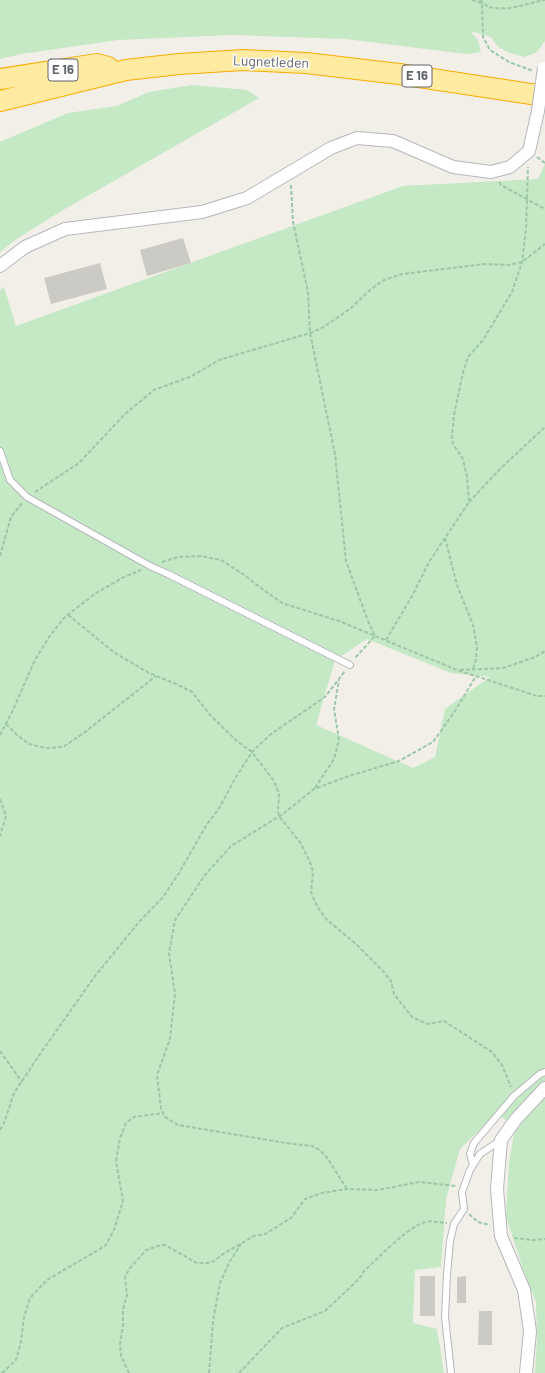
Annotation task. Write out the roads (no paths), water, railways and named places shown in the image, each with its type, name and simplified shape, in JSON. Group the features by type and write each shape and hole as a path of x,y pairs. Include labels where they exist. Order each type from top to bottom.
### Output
{"highway":[{"name":"Lugnetleden","path":"0,101 126,70 179,64 243,60 306,63 399,74 542,104"},
{"name":"E 16","path":"0,79 97,64 126,70"}],"street":[{"path":"0,266 25,247 65,229 202,212 247,198 331,148 357,138 392,141 453,167 491,172 510,168 529,151 542,104 542,68"},
{"path":"526,1373 530,1331 524,1290 500,1232 497,1189 501,1140 516,1119 545,1088"}],"lane":[{"path":"0,451 10,480 27,497 150,566 350,665"},
{"path":"473,1165 470,1154 474,1143 514,1096 540,1074 545,1072"},
{"path":"451,1373 445,1317 450,1248 454,1224 464,1210 462,1192 463,1187 473,1165 480,1154 501,1140"}]}
